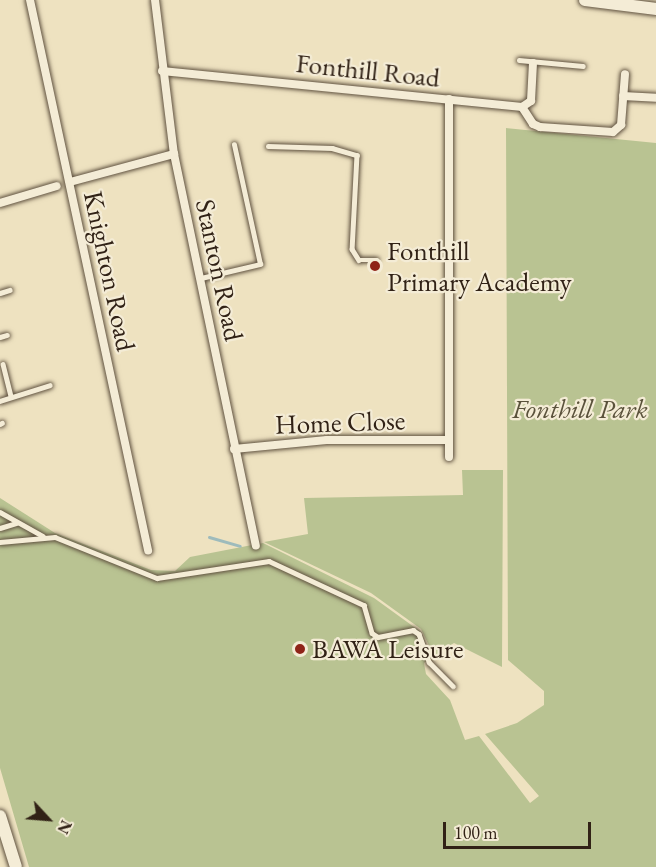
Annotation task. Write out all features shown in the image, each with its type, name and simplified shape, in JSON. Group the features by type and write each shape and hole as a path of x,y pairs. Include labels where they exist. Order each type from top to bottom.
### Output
{"street":[{"name":"Knighton Road","path":"30,0 148,550"},
{"name":"Stanton Road","path":"155,0 174,154 256,546"},
{"path":"585,0 656,9"},
{"path":"533,63 531,101 522,107 533,124 540,127 613,132 621,125 625,74"},
{"name":"Fonthill Road","path":"162,71 522,107"},
{"path":"623,96 656,98"},
{"path":"449,99 449,457"},
{"path":"70,182 174,154"},
{"path":"0,203 57,186"},
{"name":"Home Close","path":"234,449 327,440 449,440"},
{"path":"0,816 16,867"}],"lane":[{"path":"519,60 583,66"},
{"path":"201,278 260,264 234,145"},
{"path":"268,146 354,153 358,160 352,249 359,260 377,260"},
{"path":"0,293 10,290"},
{"path":"0,337 7,335"},
{"path":"3,364 11,396"},
{"path":"0,401 50,386"},
{"path":"0,512 16,523 44,536"},
{"path":"0,528 16,523"},
{"path":"0,542 44,536 55,537 157,578 269,561 364,605 372,633 378,637 413,630 419,634 429,662 453,686"}],"green space":[{"path":"506,128 656,143 656,867 29,867 0,768 0,498 55,533 151,570 175,571 190,557 263,543 374,598 421,632 431,657 424,663 426,674 450,700 465,740 479,736 530,803 539,796 485,734 517,723 544,705 544,691 508,660"},
{"name":"Fonthill Park","path":"462,470 503,470 502,667 454,643 434,656 421,629 371,593 264,542 308,534 304,498 463,495"}],"waterway":[{"path":"209,537 240,546"}],"place":[{"name":"Fonthill Primary Academy","path":"375,266"},
{"name":"BAWA Leisure","path":"300,649"}]}
